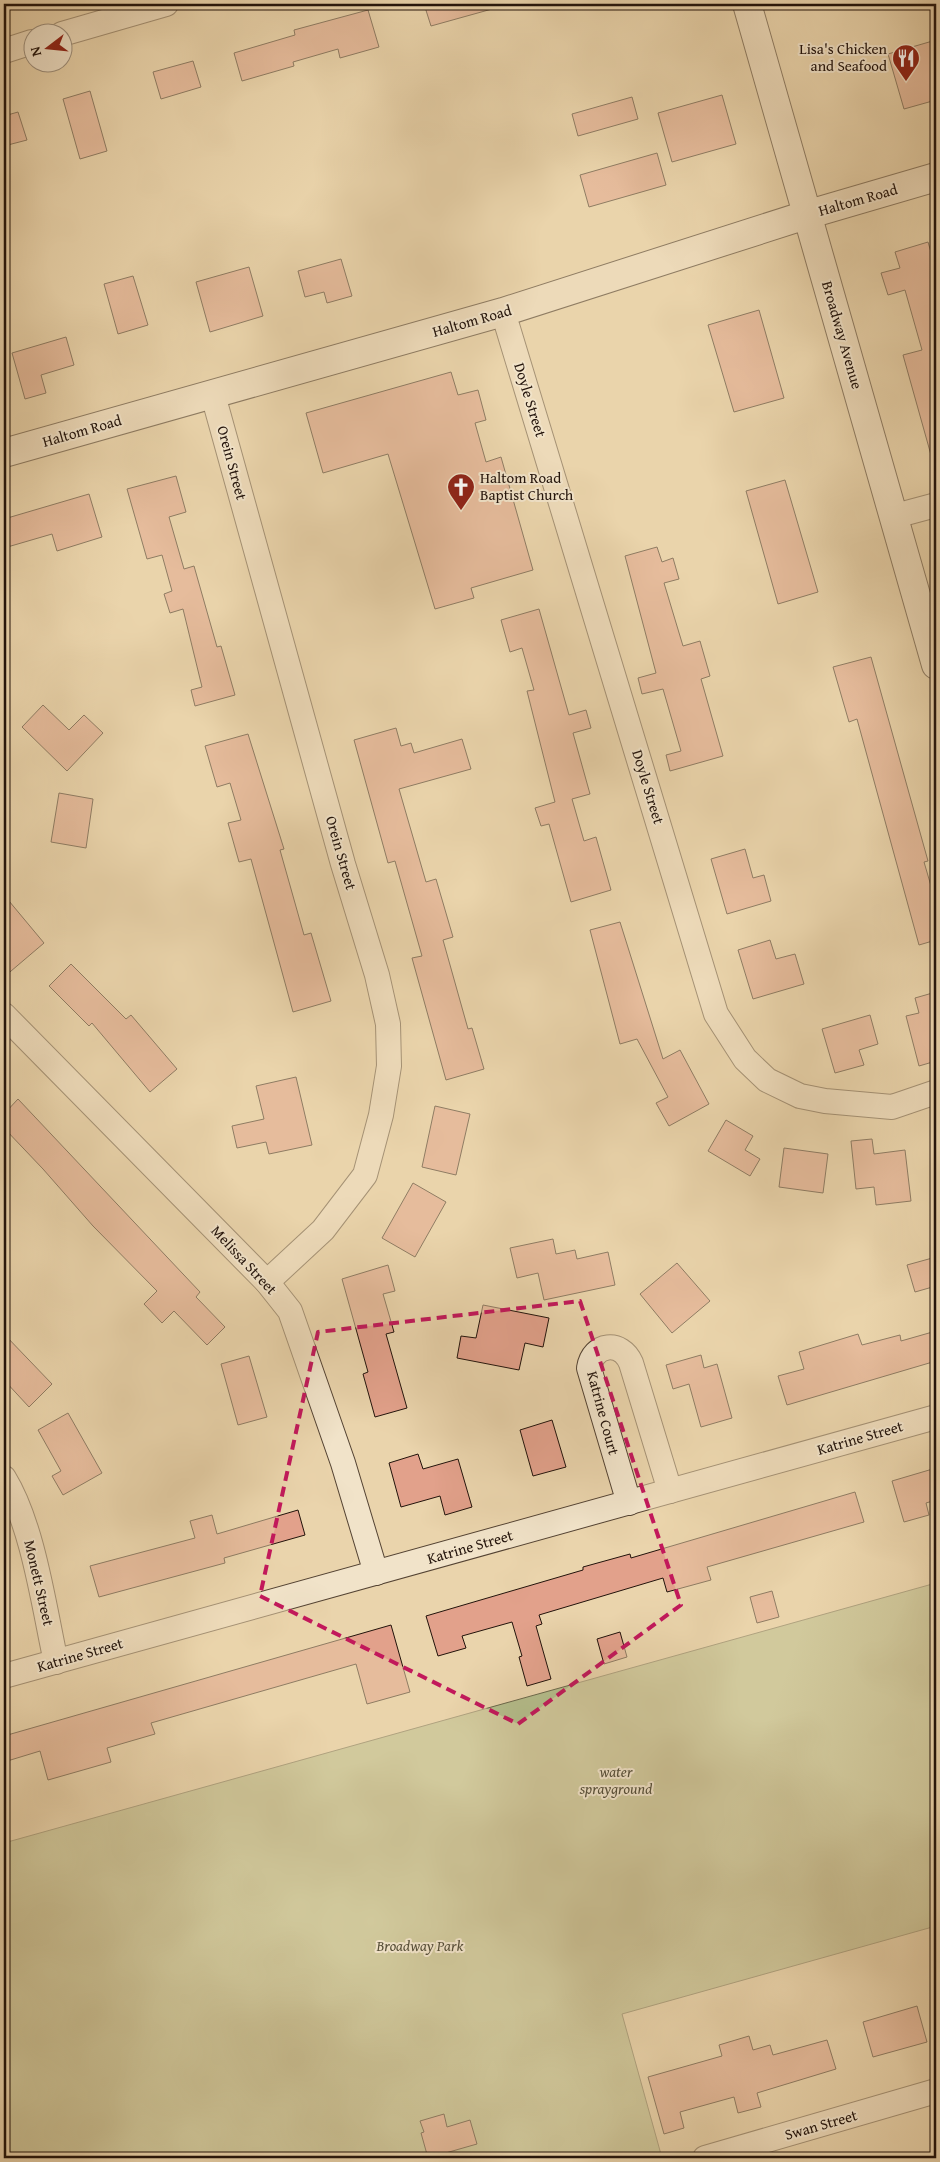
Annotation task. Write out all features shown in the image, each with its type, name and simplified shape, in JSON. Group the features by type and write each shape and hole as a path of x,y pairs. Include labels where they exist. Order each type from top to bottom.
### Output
{"main road":[{"name":"Broadway Avenue","path":"747,4 806,215 895,516 936,665"},
{"name":"Haltom Road","path":"4,454 503,312 806,215 936,177"}],"street":[{"path":"72,31 166,4"},
{"path":"4,51 22,45"},
{"name":"Doyle Street","path":"503,312 716,1014 745,1059 768,1080 800,1096 825,1101 892,1106 936,1092"},
{"name":"Orein Street","path":"212,394 341,854 377,975 388,1024 389,1066 381,1115 365,1175 323,1230 267,1282"},
{"path":"895,516 936,505"},
{"name":"Melissa Street","path":"4,1014 267,1282 290,1311 343,1463 376,1573"},
{"name":"Katrine Court","path":"629,1503 589,1368 593,1355 604,1347 618,1348 628,1356 670,1491"},
{"name":"Katrine Street","path":"4,1676 936,1417"},
{"name":"Monett Street","path":"4,1478 26,1527 56,1662"},
{"name":"Swan Street","path":"705,2158 936,2091"}],"highlighted area":[{"path":"580,1301 681,1605 518,1724 260,1596 318,1332"}],"green space":[{"name":"Broadway Park","path":"936,1583 936,1926 622,2014 662,2158 4,2158 4,1843"}],"building":[{"path":"424,4 492,4 492,9 431,26"},
{"path":"368,10 379,47 340,58 338,49 293,62 294,66 242,81 234,53 295,35 294,30"},
{"path":"936,40 936,100 904,109 888,54"},
{"path":"193,61 201,87 161,99 153,72"},
{"path":"90,91 107,151 80,159 63,99"},
{"path":"722,95 736,144 672,162 658,113"},
{"path":"632,97 638,119 578,136 572,114"},
{"path":"18,112 27,140 4,146 4,116"},
{"path":"657,153 666,185 589,207 580,175"},
{"path":"928,242 936,269 936,454 931,455 903,355 922,350 905,290 888,295 881,273 900,268 895,252"},
{"path":"341,259 352,296 327,303 324,292 305,297 298,271"},
{"path":"249,267 263,316 210,332 196,282"},
{"path":"133,276 148,325 118,334 104,284"},
{"path":"759,310 784,398 734,412 708,325"},
{"path":"66,337 74,365 41,375 46,393 25,399 12,353"},
{"name":"Haltom Road Baptist Church","path":"451,372 458,395 478,390 486,420 475,423 486,462 501,457 533,570 471,588 474,598 435,609 388,454 323,473 306,413"},
{"path":"176,476 186,512 169,517 184,569 194,566 217,647 221,646 235,695 195,706 191,690 202,687 183,609 170,613 164,594 172,591 162,555 147,559 127,489"},
{"path":"785,480 818,592 778,604 746,491"},
{"path":"89,494 102,537 57,551 52,534 4,548 4,519"},
{"path":"657,547 662,562 673,558 679,579 664,583 683,646 700,641 710,676 701,679 723,756 670,771 666,755 681,751 663,689 642,694 638,678 656,673 625,556"},
{"path":"539,609 569,715 586,710 591,728 573,733 590,794 572,799 584,841 596,837 611,890 571,902 549,824 541,826 535,808 555,802 527,691 534,690 522,648 510,652 501,620"},
{"path":"871,657 928,861 924,862 936,903 936,940 919,945 857,719 849,722 833,667"},
{"path":"43,705 69,730 84,715 103,733 67,771 22,727"},
{"path":"396,728 401,746 411,743 414,753 462,739 471,769 399,789 426,882 436,879 453,937 443,940 468,1029 472,1028 484,1069 446,1080 412,958 422,956 395,861 388,863 354,740"},
{"path":"248,734 284,849 280,850 304,935 311,933 331,1001 293,1012 251,859 239,862 228,823 241,820 230,783 217,787 205,746"},
{"path":"59,793 93,799 86,848 51,842"},
{"path":"745,849 753,878 764,875 771,901 727,914 711,859"},
{"path":"4,895 44,943 4,977"},
{"path":"620,922 663,1059 680,1050 709,1104 669,1126 656,1103 668,1097 637,1039 620,1044 590,930"},
{"path":"770,940 776,959 795,954 804,984 753,999 738,950"},
{"path":"71,964 126,1019 131,1015 177,1069 150,1092 92,1023 89,1026 49,986"},
{"path":"936,992 936,1061 919,1066 906,1016 919,1013 915,998"},
{"path":"870,1015 878,1044 859,1050 864,1065 835,1073 822,1029"},
{"path":"296,1077 312,1145 269,1154 266,1142 237,1148 232,1126 264,1119 256,1086"},
{"path":"18,1099 200,1292 196,1297 225,1327 207,1345 174,1311 162,1323 144,1304 157,1291 93,1226 4,1128 4,1114"},
{"path":"435,1106 470,1114 456,1175 422,1167"},
{"path":"726,1120 753,1136 745,1150 760,1159 750,1176 708,1151"},
{"path":"872,1139 874,1154 905,1150 911,1201 876,1205 874,1187 856,1189 851,1141"},
{"path":"784,1148 828,1154 823,1193 779,1187"},
{"path":"413,1183 446,1202 415,1257 382,1238"},
{"path":"553,1239 556,1254 575,1250 577,1259 608,1252 615,1285 544,1300 538,1273 517,1278 510,1248"},
{"path":"936,1257 936,1286 915,1292 907,1265"},
{"path":"677,1263 710,1301 672,1333 640,1294"},
{"path":"388,1265 395,1291 383,1294 394,1332 386,1334 407,1408 375,1417 363,1374 368,1372 342,1279"},
{"path":"483,1305 549,1318 543,1347 525,1343 519,1370 457,1358 461,1336 476,1338"},
{"path":"936,1331 936,1361 787,1405 778,1376 804,1369 799,1352 858,1334 862,1345 900,1335 901,1341"},
{"path":"4,1334 52,1384 29,1407 4,1380"},
{"path":"701,1355 704,1368 717,1364 732,1418 701,1427 689,1384 673,1389 666,1365"},
{"path":"249,1356 267,1417 238,1425 221,1364"},
{"path":"68,1413 102,1473 63,1495 52,1476 61,1471 38,1430"},
{"path":"552,1420 566,1467 533,1476 520,1430"},
{"path":"418,1454 423,1469 458,1459 472,1507 445,1515 440,1496 401,1507 389,1463"},
{"path":"936,1468 936,1500 926,1503 929,1515 904,1522 892,1481"},
{"path":"855,1492 864,1522 707,1567 711,1580 667,1592 663,1578 539,1615 542,1624 536,1626 551,1679 527,1686 519,1657 522,1656 512,1622 462,1636 466,1648 438,1656 426,1616 583,1570 583,1567 630,1554 631,1558"},
{"path":"298,1510 305,1535 224,1558 225,1563 99,1597 90,1566 195,1538 190,1521 212,1515 217,1534"},
{"path":"772,1591 779,1617 757,1623 750,1597"},
{"path":"391,1625 410,1692 367,1704 356,1664 151,1723 155,1734 107,1748 111,1762 48,1780 40,1751 4,1762 4,1736"},
{"path":"620,1632 627,1657 604,1664 597,1639"},
{"path":"917,2006 927,2042 873,2057 863,2022"},
{"path":"749,2036 753,2050 770,2045 773,2055 827,2040 836,2069 757,2093 761,2107 738,2113 734,2097 680,2112 684,2128 664,2134 648,2077 722,2056 719,2045"},
{"path":"444,2114 447,2127 470,2120 477,2144 428,2158 421,2133 424,2132 420,2121"}],"place":[{"name":"Lisa's Chicken and Seafood","path":"906,82"},
{"name":"Haltom Road Baptist Church","path":"461,511"}],"park label":[{"name":"water sprayground","path":"616,1780"}]}
